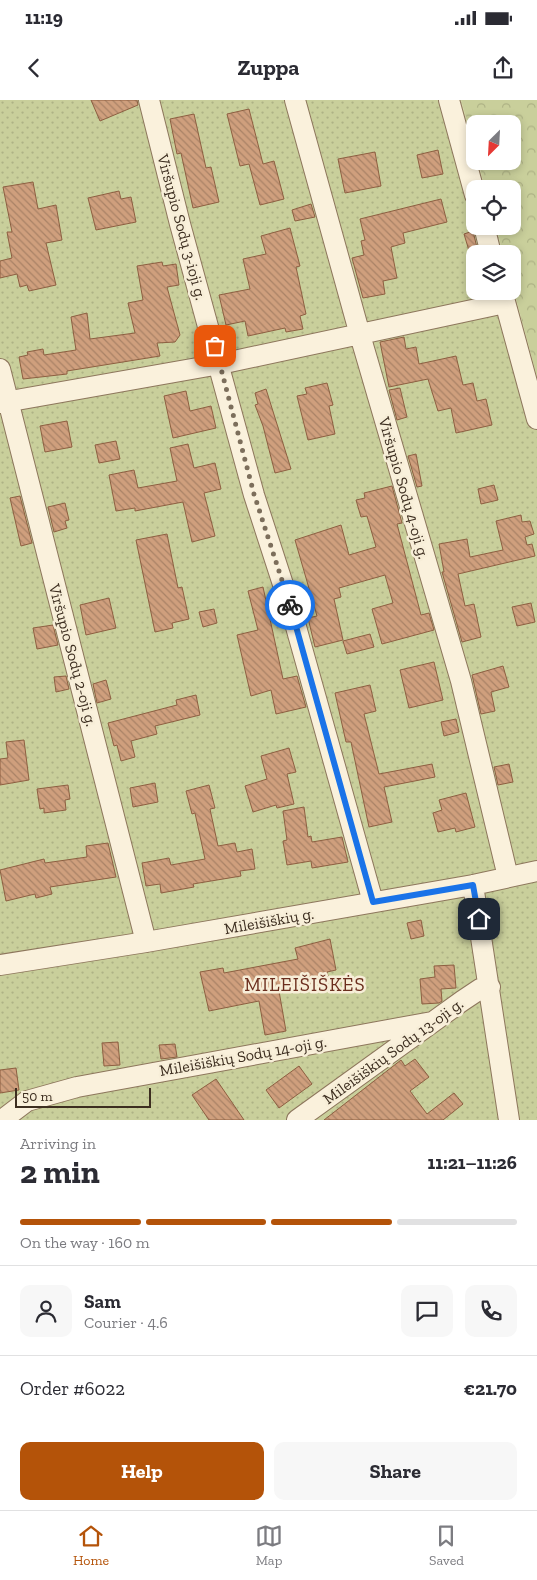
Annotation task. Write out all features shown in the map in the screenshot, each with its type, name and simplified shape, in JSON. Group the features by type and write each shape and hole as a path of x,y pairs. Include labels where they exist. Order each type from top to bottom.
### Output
{"street":[{"name":"Viršupio Sodų 3-ioji g.","path":"149,100 180,224 220,364 254,494 291,609 373,902"},
{"name":"Viršupio Sodų 4-oji g.","path":"295,100 360,335 461,681 508,877"},
{"path":"449,100 471,180"},
{"path":"4,402 220,364 360,335 492,300"},
{"path":"504,300 537,419"},
{"name":"Viršupio Sodų 2-oji g.","path":"0,369 4,402 146,942"},
{"name":"Mileišiškių g.","path":"1,960 146,942 473,885 537,871"},
{"path":"473,885 509,1120"},
{"name":"Mileišiškių Sodų 13-oji g.","path":"297,1120 432,1022 480,989 490,987"},
{"name":"Mileišiškių Sodų 14-oji g.","path":"2,1120 27,1101 77,1087 432,1022"}],"green space":[{"path":"0,100 461,100 466,118 466,170 480,170 483,180 466,180 466,235 498,235 501,245 466,245 466,300 516,300 537,377 537,1120 0,1120"},
{"path":"461,100 537,100 537,377 516,300 521,300 521,245 501,245 498,235 521,235 521,180 483,180 480,170 521,170 521,115 466,115 466,118"}],"building":[{"path":"91,100 137,100 138,105 100,121"},
{"path":"249,109 263,164 274,161 284,199 260,205 249,164 240,166 227,114"},
{"path":"194,114 206,168 211,167 219,202 193,208 181,153 177,154 170,119"},
{"path":"438,150 443,174 422,178 417,155"},
{"path":"375,152 381,186 345,193 338,159"},
{"path":"33,182 38,209 56,205 62,240 46,243 56,285 29,291 27,285 20,287 17,274 0,278 0,261 12,258 7,232 12,232 3,187"},
{"path":"119,191 121,199 131,197 136,222 96,230 88,198"},
{"path":"441,199 447,222 403,233 405,243 391,247 397,278 383,281 385,294 363,298 352,258 364,255 361,241 365,240 360,219"},
{"path":"311,204 315,217 295,221 292,210"},
{"path":"290,228 300,266 296,267 306,314 300,316 303,329 286,332 285,328 248,336 245,321 226,325 219,295 250,289 243,259 266,254 261,236"},
{"path":"464,234 474,235 476,245 467,245"},
{"path":"162,262 163,266 176,264 179,285 167,287 180,335 175,342 157,343 160,356 67,371 67,374 23,379 19,357 28,355 27,352 43,349 44,355 76,350 71,317 87,313 90,339 135,333 128,303 143,300 137,266"},
{"path":"404,337 406,349 416,347 419,364 456,356 463,385 473,383 477,401 486,399 492,425 456,433 451,408 438,411 428,379 389,387 380,342"},
{"path":"327,383 333,405 329,406 335,434 308,440 297,396 307,394 305,388"},
{"path":"400,388 407,417 397,420 389,390"},
{"path":"266,389 291,469 275,473 263,426 255,405 258,404 255,393"},
{"path":"186,391 190,411 211,406 216,428 173,438 164,396"},
{"path":"67,421 72,447 45,452 40,426"},
{"path":"116,441 120,459 99,463 95,445"},
{"path":"188,444 194,468 215,463 221,489 204,493 215,536 192,542 183,502 135,511 135,508 116,511 109,475 134,470 138,488 177,481 170,448"},
{"path":"416,454 422,486 417,487 408,456"},
{"path":"494,485 498,500 481,504 478,489"},
{"path":"392,486 402,523 397,524 421,615 429,613 434,630 382,644 372,609 393,603 385,575 339,588 341,597 334,599 343,640 315,647 308,618 317,616 295,540 341,525 349,555 376,547 367,516 361,517 356,500 365,498 364,493"},
{"path":"20,496 32,543 21,546 10,498"},
{"path":"65,503 69,520 65,521 67,528 54,532 48,507"},
{"path":"521,515 522,522 530,521 534,534 525,537 527,545 532,544 535,556 458,574 465,606 474,604 481,637 462,642 442,572 444,572 439,544 467,539 470,557 503,550 496,521"},
{"path":"167,534 178,588 182,587 189,619 172,623 173,628 155,632 136,540"},
{"path":"263,587 283,679 297,676 306,707 276,714 271,690 251,696 237,635 258,630 248,591"},
{"path":"109,598 116,628 86,635 80,605"},
{"path":"531,603 535,622 517,626 512,607"},
{"path":"214,609 217,623 203,627 199,612"},
{"path":"53,625 58,645 37,649 33,628"},
{"path":"370,634 374,647 347,654 343,641"},
{"path":"434,662 443,700 409,708 400,670"},
{"path":"503,666 509,687 491,692 495,711 481,714 472,675"},
{"path":"66,676 69,689 56,692 54,677"},
{"path":"106,680 111,699 97,703 93,684"},
{"path":"370,685 376,711 364,714 379,774 432,764 435,777 384,787 392,822 369,827 351,742 346,742 335,693"},
{"path":"196,695 200,715 155,726 157,734 131,741 135,757 121,761 117,745 114,746 108,723 177,705 176,700"},
{"path":"456,719 459,732 444,736 441,722"},
{"path":"24,740 29,780 0,785 0,759 8,758 6,742"},
{"path":"289,748 296,772 287,774 294,804 277,808 276,805 253,812 245,786 267,779 261,756"},
{"path":"509,764 513,782 498,785 494,767"},
{"path":"155,783 158,802 133,807 130,788"},
{"path":"68,785 70,799 65,800 66,810 44,813 44,808 40,809 37,789"},
{"path":"209,785 215,808 210,809 218,846 235,843 237,852 252,849 255,869 240,871 241,876 193,884 194,887 161,893 160,884 146,886 142,863 169,858 171,865 205,859 195,813 192,814 186,791"},
{"path":"466,793 475,827 456,832 455,828 438,832 433,813 442,810 439,800"},
{"path":"304,807 308,837 311,836 312,842 342,837 348,862 312,868 311,861 287,865 283,841 287,840 283,811"},
{"path":"108,843 116,877 50,887 52,894 36,898 35,894 6,901 0,870 44,859 45,863 87,857 86,846"},
{"path":"421,920 424,936 411,939 407,923"},
{"path":"330,939 336,970 327,972 329,980 279,991 286,1031 265,1035 259,1001 209,1011 200,972 223,968 224,973 298,959 295,948"},
{"path":"454,965 456,988 441,989 442,1001 439,1003 422,1004 420,979 435,977 434,966"},
{"path":"118,1042 120,1065 104,1066 102,1043"},
{"path":"175,1044 177,1057 161,1059 159,1045"},
{"path":"415,1059 429,1077 410,1091 427,1114 454,1093 463,1104 443,1120 324,1120 401,1060 405,1066"},
{"path":"299,1066 312,1084 279,1108 266,1090"},
{"path":"16,1068 19,1090 0,1093 0,1070"},
{"path":"216,1079 244,1120 209,1120 192,1095"}],"way so far":[{"path":"215,346 254,494 290,605"}],"district":[{"name":"MILEIŠIŠKĖS","path":"305,984"}],"route":[{"path":"290,605 373,902 473,885 479,919"}]}
